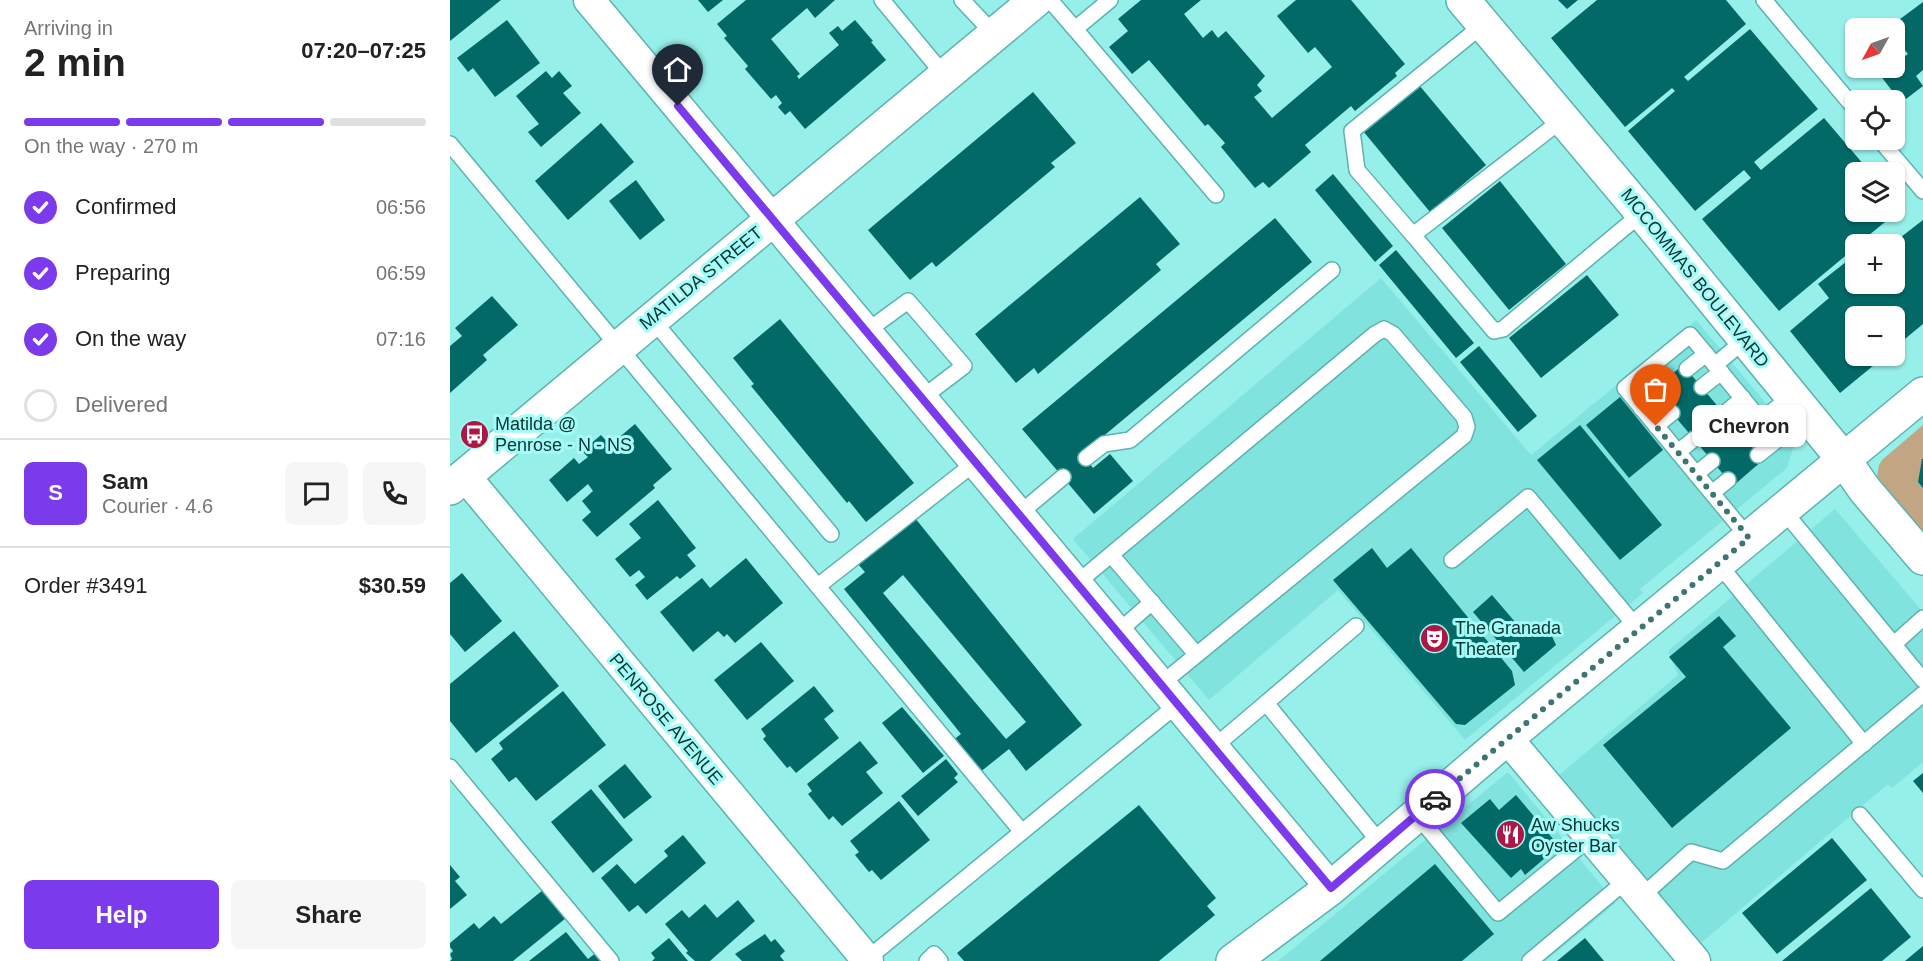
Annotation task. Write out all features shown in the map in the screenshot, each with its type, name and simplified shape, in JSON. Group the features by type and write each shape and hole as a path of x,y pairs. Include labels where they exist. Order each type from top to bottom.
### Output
{"street":[{"path":"589,0 1331,888"},
{"name":"MATILDA STREET","path":"457,482 1036,0"},
{"name":"MCCOMMAS BOULEVARD","path":"1474,12 1746,339 1923,558"},
{"path":"1233,961 1331,888 1507,738 1923,394"},
{"name":"PENROSE AVENUE","path":"457,482 867,960"},
{"path":"1507,738 1695,961"}],"lane":[{"path":"882,0 945,76"},
{"path":"962,0 995,34"},
{"path":"1050,0 1216,195"},
{"path":"1075,29 1110,0"},
{"path":"1764,0 1845,97"},
{"path":"1474,12 1352,131 1358,170 1494,332 1503,328 1642,213"},
{"path":"1413,235 1563,118"},
{"path":"450,144 617,348 1022,832"},
{"path":"1888,150 1923,191"},
{"path":"1086,458 1104,444 1130,440 1332,270"},
{"path":"867,331 908,301 964,366 922,398"},
{"path":"652,319 831,534"},
{"path":"867,960 1022,832 1170,694 1196,654 1464,436 1467,427 1464,417 1393,334 1384,329 1375,334 1077,584"},
{"path":"1749,538 1625,388 1690,334 1777,440 1758,455"},
{"path":"1687,369 1714,363 1746,339"},
{"path":"1702,387 1714,363"},
{"path":"1641,408 1657,395"},
{"path":"1742,435 1792,396"},
{"path":"1724,414 1743,398"},
{"path":"1656,426 1672,413"},
{"path":"1678,452 1694,438"},
{"path":"1696,474 1712,461"},
{"path":"818,586 976,462"},
{"path":"1019,514 1062,477"},
{"path":"1712,494 1728,480"},
{"path":"1452,560 1528,497 1638,630"},
{"path":"1783,510 1923,680"},
{"path":"1112,556 1196,654"},
{"path":"1718,563 1864,744"},
{"path":"1118,632 1152,602"},
{"path":"1894,644 1923,618"},
{"path":"1214,747 1356,626"},
{"path":"1530,961 1691,852 1723,861 1923,694"},
{"path":"1266,703 1382,844"},
{"path":"450,767 610,961"},
{"path":"1417,815 1498,913 1591,837"},
{"path":"1860,815 1923,890"},
{"path":"927,961 934,954 940,961"}],"shaded area":[{"path":"1381,278 1531,455 1696,320 1796,439 1787,468 1640,589 1643,593 1465,740 1338,590 1209,700 1073,539"},
{"path":"1923,425 1923,458 1918,482 1923,488 1923,533 1877,476 1882,460"},
{"path":"1835,509 1923,612 1923,762 1892,788 1888,784 1701,943 1559,775 1678,675 1668,651"},
{"path":"1508,772 1616,903 1546,961 1278,961"}],"building":[{"path":"450,0 501,0 450,41"},
{"path":"698,0 723,0 708,12"},
{"path":"746,0 835,0 815,18 807,8 771,39 800,74 797,76 799,79 839,45 829,33 838,26 842,31 855,20 886,60 805,129 790,111 785,115 778,107 782,103 776,95 771,99 745,69 748,66 724,38 727,36 717,24"},
{"path":"1141,0 1201,0 1184,14 1203,38 1212,30 1218,38 1226,31 1265,76 1257,85 1262,91 1254,97 1272,118 1332,67 1315,47 1308,53 1277,16 1296,0 1351,0 1405,64 1395,73 1397,76 1355,111 1351,106 1305,145 1311,152 1269,188 1263,182 1255,188 1221,147 1225,143 1208,124 1205,126 1149,60 1132,74 1109,47 1128,31 1118,19"},
{"path":"1558,0 1578,0 1567,9"},
{"path":"1597,0 1726,0 1746,24 1684,77 1688,81 1750,29 1818,109 1754,162 1761,170 1824,118 1845,143 1845,150 1851,150 1861,162 1845,162 1845,222 1885,222 1870,234 1845,234 1845,256 1779,311 1702,219 1751,178 1744,170 1695,211 1628,131 1675,91 1672,88 1625,127 1551,38"},
{"path":"1923,2 1923,70 1916,76 1923,86 1906,99 1905,90 1891,90 1882,78 1905,78 1905,56 1908,54 1905,50 1905,18 1901,18"},
{"path":"507,20 540,63 495,97 473,68 468,72 457,58"},
{"path":"546,71 552,78 559,71 572,86 563,93 581,113 541,147 528,132 539,124 516,96"},
{"path":"1419,85 1486,165 1430,212 1363,131"},
{"path":"1033,92 1076,143 1051,163 1055,167 936,267 932,262 910,280 868,230"},
{"path":"601,123 634,162 568,220 535,181"},
{"path":"1333,174 1393,246 1375,262 1315,190"},
{"path":"636,180 665,220 640,240 609,201"},
{"path":"1500,181 1566,264 1509,310 1442,228"},
{"path":"1140,197 1180,244 1156,264 1161,270 1038,374 1034,368 1016,383 975,334"},
{"path":"1275,218 1312,262 1082,454 1093,468 1110,454 1133,481 1094,514 1022,429"},
{"path":"1923,220 1923,324 1905,339 1905,306 1845,306 1845,366 1873,366 1840,393 1790,331 1829,298 1818,284 1845,263 1845,294 1905,294 1905,234"},
{"path":"1396,250 1474,343 1456,358 1379,265"},
{"path":"1587,275 1619,315 1541,378 1509,338"},
{"path":"492,296 518,325 483,355 487,360 450,393 450,346 462,336 455,328"},
{"path":"780,319 914,483 866,522 849,501 847,503 751,386 754,384 733,358"},
{"path":"1479,346 1537,416 1518,432 1460,362"},
{"path":"1683,365 1763,460 1733,486 1653,390"},
{"path":"1620,397 1663,450 1629,478 1586,425"},
{"path":"635,424 672,469 653,485 655,488 597,537 582,520 591,512 582,501 593,491 588,484 567,502 549,480 574,458 579,464 588,457 582,451 601,435 610,445"},
{"path":"1580,425 1662,525 1620,560 1537,460"},
{"path":"1923,459 1923,488 1918,482"},
{"path":"658,500 696,548 687,555 696,566 680,579 677,576 647,600 635,585 645,577 639,570 630,577 615,559 641,538 629,524"},
{"path":"915,518 1082,725 1026,771 1009,749 979,773 953,740 961,734 844,589 865,572 858,564","holes":["903,575 1026,722 1006,739 883,593"]},
{"name":"The Granada Theater","path":"1372,548 1387,568 1411,548 1512,671 1515,685 1465,725 1456,724 1333,580"},
{"path":"746,558 783,603 735,643 727,634 724,637 718,631 693,652 660,612 702,578 710,588"},
{"path":"462,573 502,621 465,652 450,634 450,583"},
{"path":"1492,595 1528,637 1546,623 1556,645 1524,672 1473,612"},
{"path":"1719,616 1736,636 1723,647 1791,728 1672,828 1603,745 1686,677 1669,657"},
{"path":"514,631 559,686 476,753 450,721 450,684"},
{"path":"761,642 794,681 747,720 714,680"},
{"path":"814,686 834,711 824,719 839,738 796,773 790,766 787,768 763,739 766,736 761,729"},
{"path":"563,691 606,745 536,801 516,777 509,782 491,759 503,749 499,743"},
{"path":"902,707 944,756 923,773 882,723"},
{"path":"860,741 878,763 866,772 883,793 842,826 833,816 829,820 808,794 812,791 807,784"},
{"path":"946,759 958,774 954,778 958,782 918,816 901,796"},
{"path":"625,764 652,797 624,819 598,786"},
{"path":"1923,773 1923,793 1913,781"},
{"path":"591,789 633,840 593,873 551,822"},
{"name":"Aw Shucks Oyster Bar","path":"1516,795 1559,846 1525,875 1521,869 1511,878 1461,823 1490,799 1499,810"},
{"path":"899,801 930,840 881,880 872,870 869,872 855,855 859,852 850,841"},
{"path":"1139,805 1216,898 1207,906 1215,915 1159,961 964,961 957,953"},
{"path":"683,835 706,863 646,914 638,905 629,912 601,878 617,864 635,884 668,856 664,851"},
{"path":"1832,838 1867,880 1777,954 1742,913"},
{"path":"1435,864 1494,934 1462,961 1320,961"},
{"path":"450,865 460,877 455,881 467,895 450,909"},
{"path":"1871,888 1911,937 1882,961 1782,961"},
{"path":"543,890 566,918 513,961 450,961 452,959 450,954 453,951 450,943 474,923 479,929 494,916 501,924"},
{"path":"738,900 755,921 710,961 695,961 686,953 688,951 665,924 682,910 689,918 705,904 717,918"},
{"path":"566,932 588,959 597,952 605,961 529,961"},
{"path":"765,934 771,942 775,939 785,951 780,956 784,961 742,961 735,954"},
{"path":"669,938 688,961 652,961 655,958 651,953"},
{"path":"1585,938 1604,961 1557,961"},
{"path":"1923,946 1923,961 1905,961"}],"way so far":[{"path":"1435,799 1749,538 1656,426"}],"place":[{"name":"Chevron","path":"1656,426"},
{"name":"Matilda @ Penrose - N - NS","path":"474,434"},
{"name":"The Granada Theater","path":"1434,638"},
{"name":"Aw Shucks Oyster Bar","path":"1510,835"}],"route":[{"path":"678,106 1331,888 1435,799"}]}
